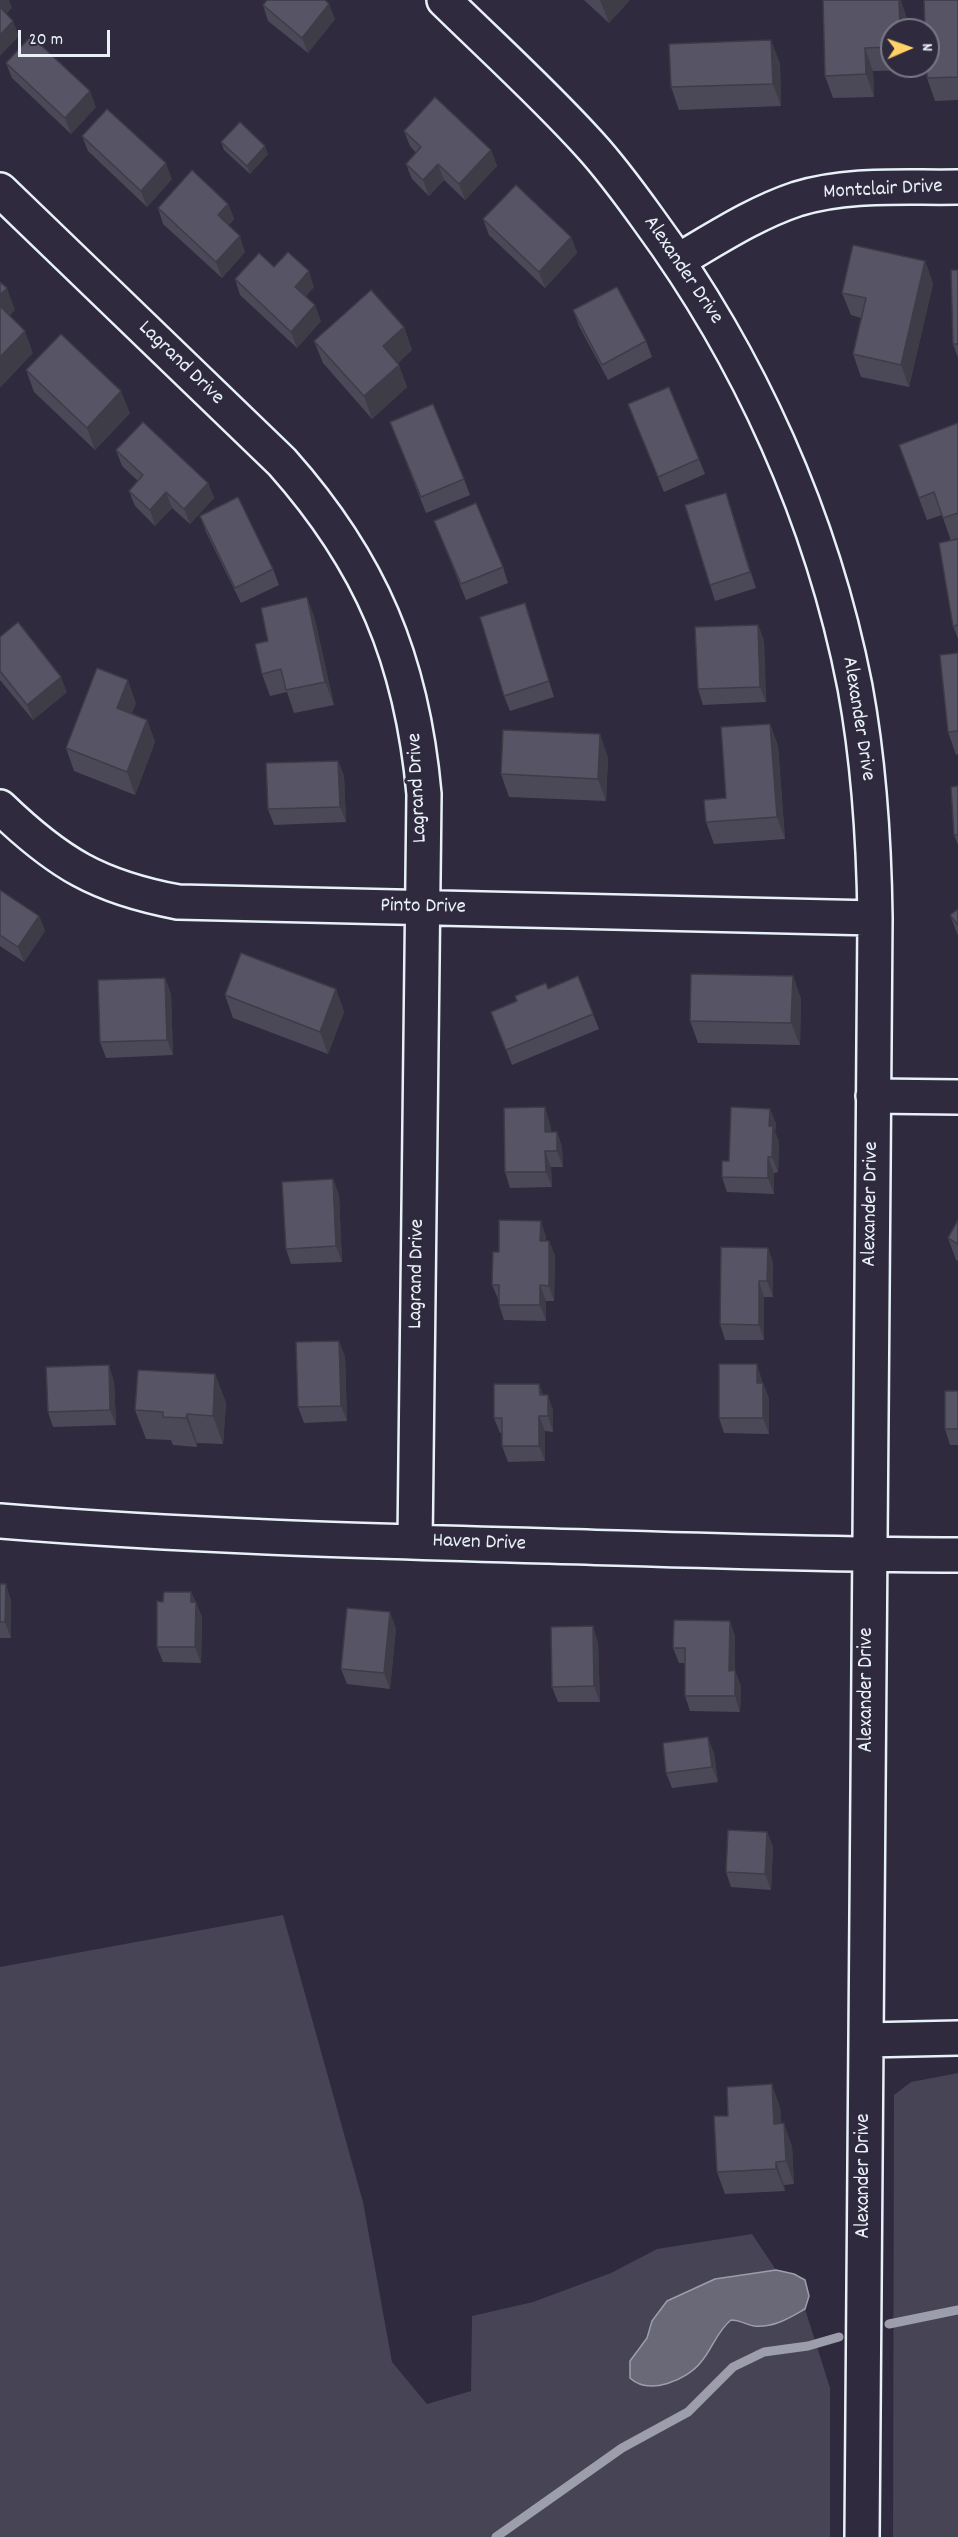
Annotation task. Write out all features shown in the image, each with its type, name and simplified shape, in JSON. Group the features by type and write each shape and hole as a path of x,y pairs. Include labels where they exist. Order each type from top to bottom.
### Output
{"street":[{"name":"Alexander Drive","path":"444,0 591,146 679,260 721,330 768,417 794,479 831,589 851,670 864,749 870,808 875,918 868,1555 862,2537"},
{"name":"Montclair Drive","path":"679,260 754,216 799,199 846,189 958,187"},
{"name":"Lagrand Drive","path":"0,190 282,462 321,508 355,559 390,633 413,712 424,794 415,1542"},
{"name":"Pinto Drive","path":"0,807 35,840 78,869 101,880 152,897 178,902 875,918"},
{"path":"873,1096 958,1097"},
{"name":"Haven Drive","path":"0,1521 94,1528 415,1542 868,1555 958,1555"},
{"path":"866,2040 958,2038"}],"shaded area":[{"path":"283,1915 363,2202 392,2362 427,2404 471,2391 472,2316 533,2302 611,2273 657,2249 752,2234 776,2270 715,2279 652,2321 647,2338 636,2351 714,2342 721,2328 731,2320 755,2326 769,2325 781,2322 805,2309 830,2388 830,2537 0,2537 0,1967"},
{"path":"958,2073 958,2537 893,2537 894,2095 911,2082"}],"water":[{"path":"776,2270 794,2274 805,2280 809,2296 805,2309 781,2322 768,2325 754,2326 731,2320 722,2329 695,2369 667,2384 647,2386 630,2378 630,2361 647,2338 652,2321 667,2301 715,2279"}],"building":[{"path":"267,0 325,0 329,4 302,38 263,5"},
{"path":"823,0 899,0 900,18 880,18 880,47 865,48 866,74 825,76"},
{"path":"924,0 958,0 958,77 940,78 940,18 925,18"},
{"path":"0,7 13,21 0,35"},
{"path":"31,36 90,91 65,118 6,63"},
{"path":"771,40 773,84 671,87 669,44"},
{"path":"435,97 491,150 459,184 438,164 423,180 406,164 421,147 404,131"},
{"path":"107,109 166,163 141,191 82,136"},
{"path":"240,122 265,146 247,166 221,142"},
{"path":"192,170 228,204 218,215 240,236 216,262 158,208"},
{"path":"516,185 571,237 539,272 483,219"},
{"path":"853,245 925,261 901,365 853,354 866,298 842,293"},
{"path":"288,252 309,271 295,287 315,305 291,332 235,279 259,253 274,267"},
{"path":"951,270 958,270 958,344 953,344"},
{"path":"0,282 7,288 0,295"},
{"path":"617,287 646,341 602,365 573,310"},
{"path":"371,290 404,327 383,346 399,365 364,396 314,341"},
{"path":"0,306 25,331 0,357"},
{"path":"61,334 121,391 87,428 26,370"},
{"path":"669,387 699,459 658,477 628,404"},
{"path":"433,404 464,479 421,497 390,422"},
{"path":"143,422 208,483 184,509 166,492 150,510 129,491 143,475 116,450"},
{"path":"958,423 958,513 943,518 934,492 919,498 899,445"},
{"path":"726,493 750,572 710,585 685,505"},
{"path":"238,497 273,569 235,588 200,516"},
{"path":"476,503 503,567 461,584 434,521"},
{"path":"958,539 958,625 953,626 939,543"},
{"path":"307,597 325,682 286,690 281,669 262,674 255,644 268,641 261,608"},
{"path":"525,603 549,681 504,696 480,617"},
{"path":"18,622 61,677 27,705 0,671 0,637"},
{"path":"758,625 760,687 698,689 695,627"},
{"path":"958,653 958,731 948,732 940,655"},
{"path":"97,668 128,680 117,708 147,720 127,772 66,748"},
{"path":"770,724 777,817 706,822 704,800 726,798 721,727"},
{"path":"503,730 600,734 598,779 501,774"},
{"path":"338,761 340,807 268,809 266,763"},
{"path":"958,786 958,835 954,835 951,787"},
{"path":"0,890 39,916 18,947 0,935"},
{"path":"958,909 958,925 950,915"},
{"path":"241,953 336,989 320,1032 225,995"},
{"path":"691,974 793,976 791,1023 690,1021"},
{"path":"578,976 593,1014 506,1050 491,1012 517,1001 515,996 546,983 548,989"},
{"path":"165,978 167,1040 100,1042 98,980"},
{"path":"545,1107 545,1132 557,1132 557,1151 545,1151 546,1172 505,1172 504,1108"},
{"path":"731,1107 770,1109 769,1126 773,1126 772,1157 768,1157 768,1178 722,1177 722,1161 729,1161"},
{"path":"333,1179 336,1246 286,1249 282,1182"},
{"path":"499,1220 541,1221 540,1241 549,1241 549,1286 540,1285 540,1305 499,1305 499,1285 492,1285 493,1252 499,1252"},
{"path":"958,1220 958,1244 948,1238"},
{"path":"721,1247 768,1248 767,1281 759,1281 759,1325 720,1324"},
{"path":"339,1341 341,1406 298,1407 296,1342"},
{"path":"719,1364 757,1364 757,1383 763,1383 763,1418 719,1418"},
{"path":"109,1365 110,1410 48,1412 46,1367"},
{"path":"138,1370 215,1374 213,1416 187,1414 186,1418 163,1417 163,1412 135,1410"},
{"path":"494,1384 539,1384 540,1395 548,1395 548,1416 539,1416 539,1446 502,1446 502,1418 494,1418"},
{"path":"945,1391 958,1391 958,1429 945,1429"},
{"path":"0,1584 6,1584 5,1622 0,1622"},
{"path":"164,1592 191,1592 191,1602 196,1602 195,1647 157,1647 157,1601 163,1602"},
{"path":"347,1608 390,1612 384,1673 341,1669"},
{"path":"674,1620 730,1621 729,1671 735,1670 735,1696 685,1696 685,1648 673,1648"},
{"path":"593,1626 594,1686 552,1687 551,1627"},
{"path":"708,1737 712,1767 666,1773 663,1743"},
{"path":"728,1830 767,1832 765,1874 726,1872"},
{"path":"772,2084 774,2124 784,2123 786,2161 776,2162 776,2169 717,2172 714,2116 728,2116 727,2087"}],"waterway":[{"path":"889,2324 958,2310"},
{"path":"496,2537 622,2448 688,2412 733,2367 764,2352 808,2346 839,2337"}]}
